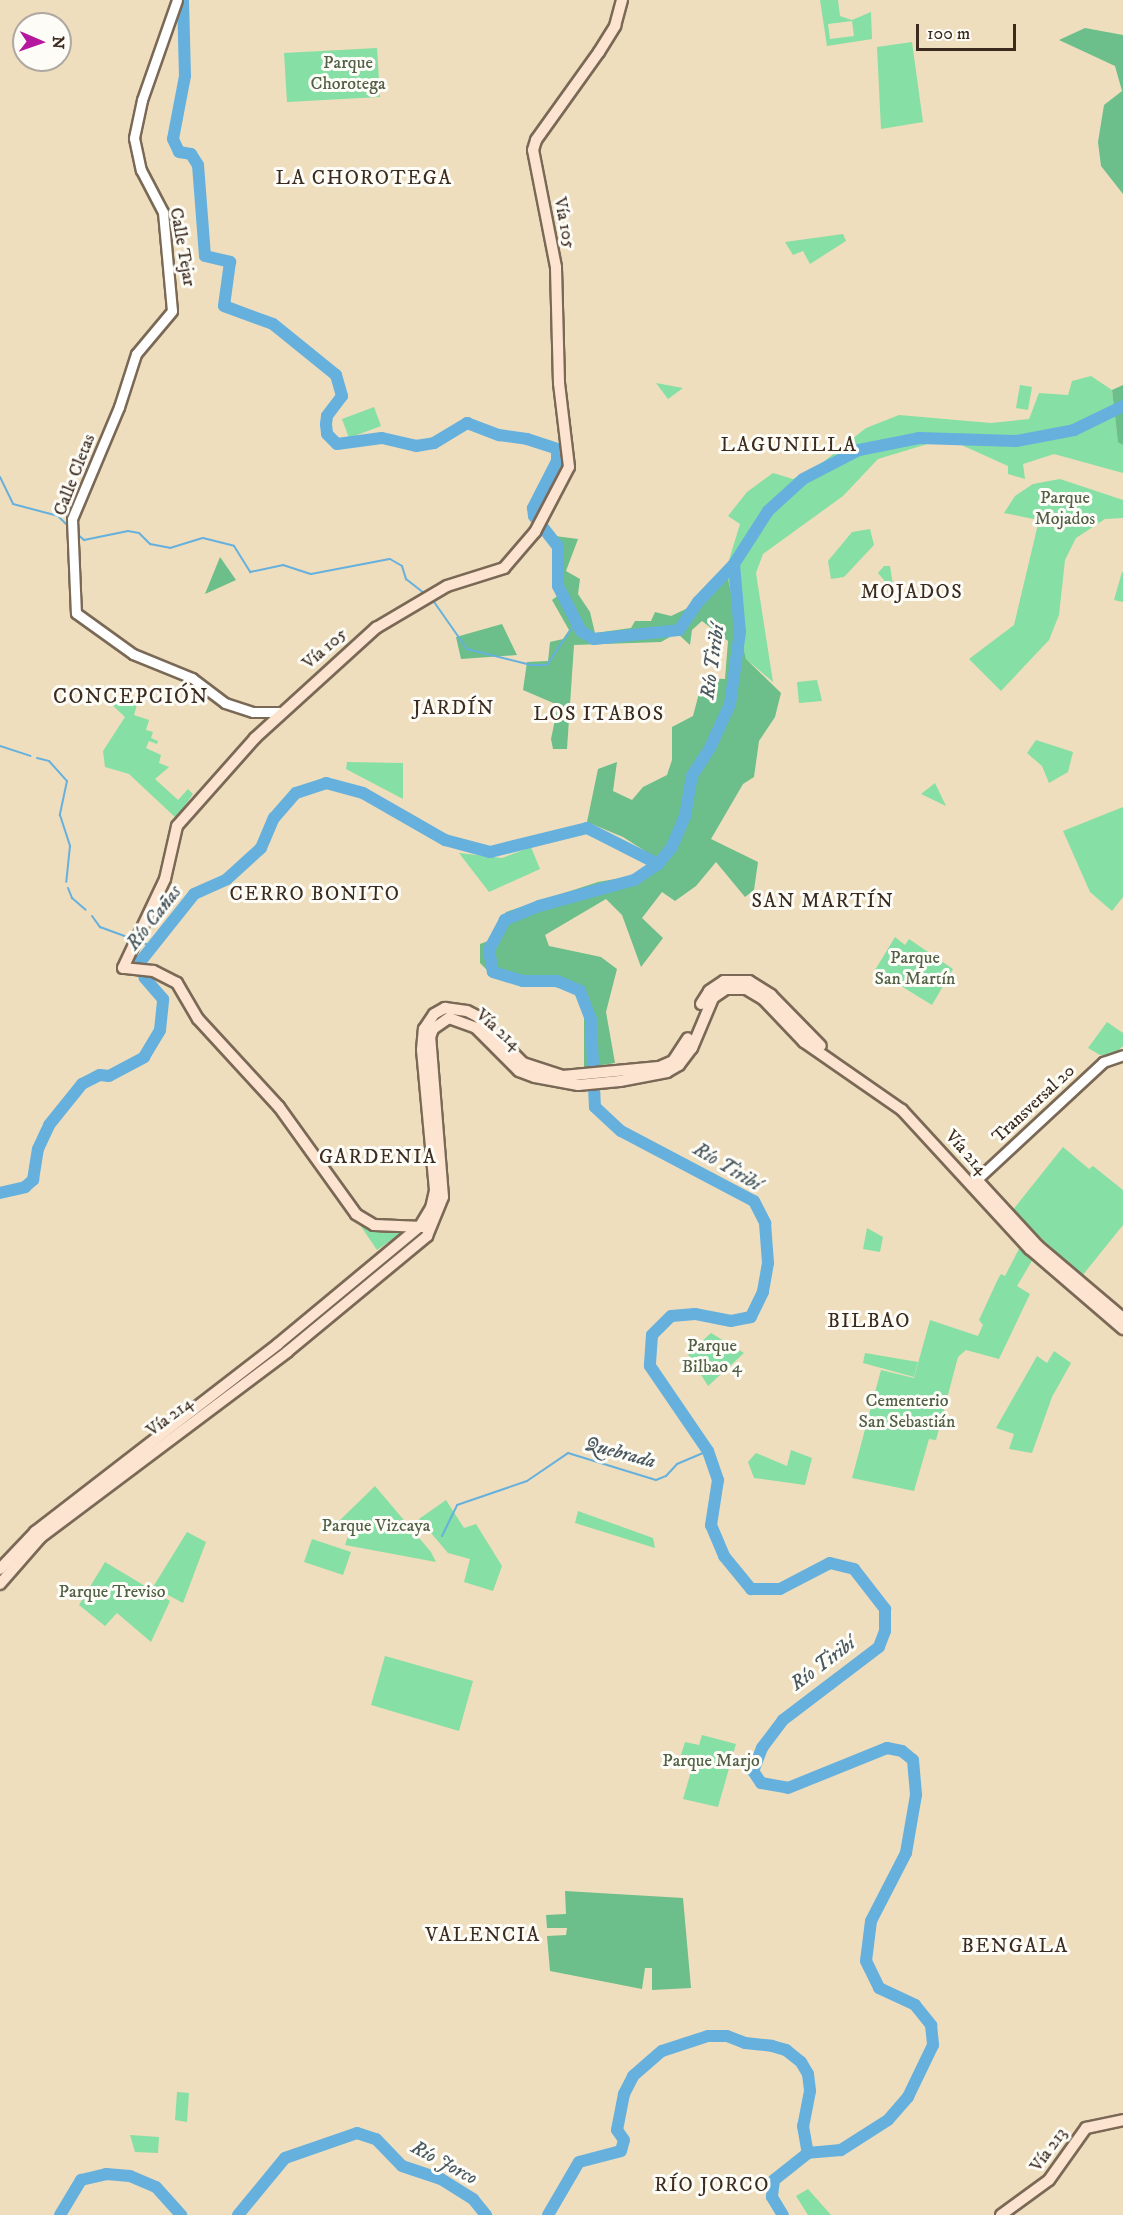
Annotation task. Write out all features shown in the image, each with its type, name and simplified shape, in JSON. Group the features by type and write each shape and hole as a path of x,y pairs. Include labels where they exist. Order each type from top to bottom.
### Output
{"main road":[{"name":"Vía 105","path":"432,1228 374,1225 356,1214 279,1107 198,1019 177,983 153,971 123,968 165,879 177,826 279,712 376,628 428,596 504,568 535,532 569,467 559,383 556,267 533,150 536,140 615,26 622,0"},
{"name":"Vía 214","path":"0,1584 41,1537 287,1352 343,1302 410,1252 432,1228 444,1197 430,1049 433,1029 441,1021 449,1018 470,1025 519,1071 551,1083 620,1077 668,1072 679,1065 692,1048 712,998 726,989 746,989 764,1000 804,1042 902,1110 1038,1246 1123,1318"},
{"name":"Vía 214","path":"0,1569 35,1532 278,1344 420,1226 431,1208 435,1190 422,1050 424,1029 434,1014 445,1008 466,1011 477,1016 523,1062 545,1072 577,1081"},
{"name":"Vía 214","path":"974,1182 1030,1250 1123,1329"},
{"name":"Vía 213","path":"1001,2215 1049,2180 1081,2134 1093,2124 1123,2120"}],"street":[{"name":"Calle Tejar","path":"136,354 172,311 174,298 163,212 141,170 134,138 142,100 177,0"},
{"name":"Calle Cletas","path":"136,354 115,417 72,519 76,613 133,654 192,678 225,703 253,712 279,712"},
{"name":"Transversal 20","path":"974,1182 1103,1062 1123,1055"}],"green space":[{"path":"820,0 838,0 840,16 852,20 871,12 872,39 827,46","holes":["852,21 854,36 830,39 828,24"]},
{"path":"1085,28 1123,35 1123,194 1101,166 1098,142 1104,105 1122,91 1115,66 1059,40"},
{"path":"912,42 923,122 881,129 877,47"},
{"name":"Parque Chorotega","path":"377,48 380,97 287,102 284,53"},
{"path":"843,234 846,241 810,264 803,251 793,255 785,242"},
{"path":"1091,376 1112,390 1118,441 1123,445 1123,473 1054,454 1023,464 1025,479 1008,474 1008,466 957,443 934,442 878,459 843,496 763,554 756,573 773,682 746,659 726,570 740,524 728,516 747,492 773,473 793,479 822,463 866,428 899,415 991,423 1029,419 1039,393 1068,395 1072,381"},
{"path":"656,383 683,388 668,399"},
{"path":"1020,385 1032,387 1028,410 1016,408"},
{"path":"1123,385 1123,445 1118,442 1112,390"},
{"path":"374,407 381,426 349,438 342,419"},
{"name":"Parque Mojados","path":"1060,479 1123,500 1123,518 1105,519 1076,538 1065,560 1059,615 1049,640 1001,691 969,659 1014,625 1039,520 1004,513 1015,496 1033,484"},
{"path":"870,529 874,545 844,577 831,579 828,561 852,532"},
{"path":"555,536 578,539 566,571 580,579 578,594 590,612 595,633 631,628 635,621 651,621 655,612 671,616 690,607 726,570 746,659 781,693 775,717 759,741 754,777 743,784 711,839 758,862 754,890 745,897 716,862 696,886 675,901 662,892 642,918 663,938 641,967 622,915 606,899 545,935 549,946 601,957 617,969 606,1012 615,1063 584,1068 584,992 512,980 490,973 480,963 480,944 488,941 506,912 598,882 655,872 645,851 623,837 587,822 598,769 617,762 613,791 632,800 643,787 667,775 672,760 672,727 693,716 703,678 725,679 728,641 702,621 692,630 690,645 677,633 661,642 574,645 567,749 553,749 551,739 558,705 523,690 527,662 548,661 550,642 563,639 569,630 552,600 564,591 555,577 563,550"},
{"path":"220,557 236,580 205,594"},
{"path":"884,566 890,566 894,592 878,573"},
{"path":"1123,572 1123,602 1114,600"},
{"path":"502,624 517,655 461,659 456,637"},
{"path":"817,680 822,701 799,703 797,682"},
{"path":"119,700 137,705 134,715 149,720 146,730 153,732 151,738 158,741 157,744 149,741 146,748 161,755 159,763 169,767 155,779 178,800 188,789 193,794 176,818 129,774 105,767 103,751 125,717 110,703"},
{"path":"1036,740 1073,752 1068,772 1049,783 1042,766 1027,753"},
{"path":"347,762 403,763 403,799 346,769"},
{"path":"935,783 946,806 921,794"},
{"path":"1123,807 1123,897 1112,911 1090,892 1063,831"},
{"path":"531,847 540,869 489,892 459,853 502,858"},
{"name":"Parque San Martín","path":"895,937 905,945 909,939 953,969 932,1005 875,970"},
{"path":"1107,1022 1123,1033 1123,1046 1113,1055 1100,1055 1088,1048"},
{"path":"1063,1147 1089,1169 1093,1166 1123,1190 1123,1225 1082,1276 1012,1211"},
{"path":"358,1222 371,1228 407,1229 377,1250"},
{"path":"867,1228 883,1237 880,1252 863,1249"},
{"name":"Cementerio San Sebastián","path":"1020,1247 1033,1259 1017,1286 1030,1294 999,1359 966,1350 958,1357 936,1440 929,1439 914,1491 852,1478 881,1370 914,1378 930,1320 978,1336 983,1325 979,1320 998,1279 1001,1274 1005,1276"},
{"name":"Parque Bilbao 4","path":"711,1333 744,1353 708,1386 688,1354"},
{"path":"1054,1351 1071,1363 1052,1397 1032,1453 1009,1449 1014,1434 996,1428 1037,1356 1047,1363"},
{"path":"865,1353 918,1362 914,1377 863,1363"},
{"path":"791,1450 812,1458 805,1485 754,1478 748,1462 756,1453 787,1466"},
{"name":"Parque Vizcaya","path":"375,1486 431,1552 436,1562 345,1545 351,1527 337,1523"},
{"path":"446,1500 464,1528 476,1524 502,1566 493,1591 464,1582 470,1559 448,1553 419,1519"},
{"path":"578,1511 653,1538 655,1548 575,1523"},
{"path":"187,1532 206,1542 183,1603 153,1587"},
{"path":"312,1539 351,1552 343,1575 304,1562"},
{"name":"Parque Treviso","path":"105,1562 170,1601 151,1642 117,1613 105,1626 79,1605"},
{"path":"385,1656 473,1681 459,1731 371,1705"},
{"name":"Parque Marjo","path":"702,1735 736,1744 718,1807 683,1799 692,1768 678,1765 685,1742 699,1745"},
{"path":"565,1891 683,1898 691,1988 652,1990 652,1968 645,1968 642,1989 550,1971 547,1936 566,1935 567,1928 547,1928 546,1915 566,1914"},
{"path":"177,2092 189,2093 187,2122 175,2120"},
{"path":"130,2135 159,2137 158,2153 135,2152"},
{"path":"808,2189 831,2215 808,2215 796,2196"}],"waterway":[{"path":"183,0 185,76 173,139 179,152 191,154 198,165 205,256 230,262 224,306 273,324 336,375 342,396 327,416 326,424 327,434 337,444 382,438 416,446 434,443 467,423 499,435 527,439 557,449 557,461 533,508 534,516 558,547 558,586 581,631 594,639 679,630 698,602 734,564 768,511 803,479 859,450 919,438 1016,441 1074,430 1123,406"},
{"path":"0,477 13,504 58,516 69,527"},
{"path":"76,533 84,540 128,531 139,533 150,544 170,548 203,538 234,546 250,572 283,565 311,574 390,559 402,566 406,579 425,594"},
{"name":"Quebrada","path":"734,564 740,632 730,704 710,748 692,776 685,816 672,847 658,864 634,880 539,906 505,920 489,950 493,972 523,981 557,981 580,991 591,1020 595,1107 621,1131 754,1201 765,1223 768,1263 763,1292 751,1317 731,1321 695,1314 671,1316 652,1335 650,1366 708,1451 718,1480 711,1525 724,1556 751,1589 780,1589 830,1563 854,1569 885,1609 885,1631 879,1647 783,1720 762,1748 753,1771 761,1783 788,1788 887,1748 902,1751 913,1760 916,1795 906,1853 871,1921 866,1961 879,1988 915,2005 931,2025 933,2045 908,2097 888,2120 841,2150 808,2153 774,2180 772,2197 783,2215"},
{"path":"432,599 467,649 531,665 547,665 576,622"},
{"path":"0,746 30,756"},
{"path":"37,758 49,761 67,781 60,815 70,846 66,882"},
{"name":"Río Cañas","path":"0,1193 25,1187 33,1180 38,1149 49,1125 82,1084 100,1075 109,1076 144,1057 160,1030 163,999 145,978 140,962 194,894 227,879 261,848 274,818 296,793 326,783 363,793 445,840 490,852 587,828 658,864"},
{"path":"68,888 72,898 86,910"},
{"path":"92,916 100,927 130,938"},
{"path":"139,941 151,946"},
{"name":"Quebrada","path":"442,1536 457,1505 527,1481 568,1453 656,1480 666,1476 677,1464 708,1451"},
{"name":"Río Jorco","path":"548,2215 579,2162 621,2151 624,2140 617,2130 624,2094 633,2076 662,2051 708,2036 727,2036 745,2043 772,2046 786,2050 801,2062 808,2074 810,2091 803,2126 808,2153"},
{"name":"Río Jorco","path":"238,2215 285,2158 357,2133 376,2139 402,2166 441,2179 473,2199 486,2215"},
{"name":"Río Jorco","path":"60,2215 81,2180 106,2174 130,2176 156,2187 181,2215"}],"district":[{"name":"LA CHOROTEGA","path":"364,178"},
{"name":"LAGUNILLA","path":"789,445"},
{"name":"MOJADOS","path":"912,592"},
{"name":"CONCEPCIÓN","path":"131,697"},
{"name":"JARDÍN","path":"454,708"},
{"name":"LOS ITABOS","path":"599,714"},
{"name":"CERRO BONITO","path":"315,894"},
{"name":"SAN MARTÍN","path":"823,901"},
{"name":"GARDENIA","path":"378,1157"},
{"name":"BILBAO","path":"869,1321"},
{"name":"VALENCIA","path":"483,1935"},
{"name":"BENGALA","path":"1015,1946"},
{"name":"RÍO JORCO","path":"712,2185"}],"water label":[{"name":"Río Tiribí","path":"713,662"},
{"name":"Río Tiribí","path":"727,1167"},
{"name":"Río Tiribí","path":"823,1664"}]}
